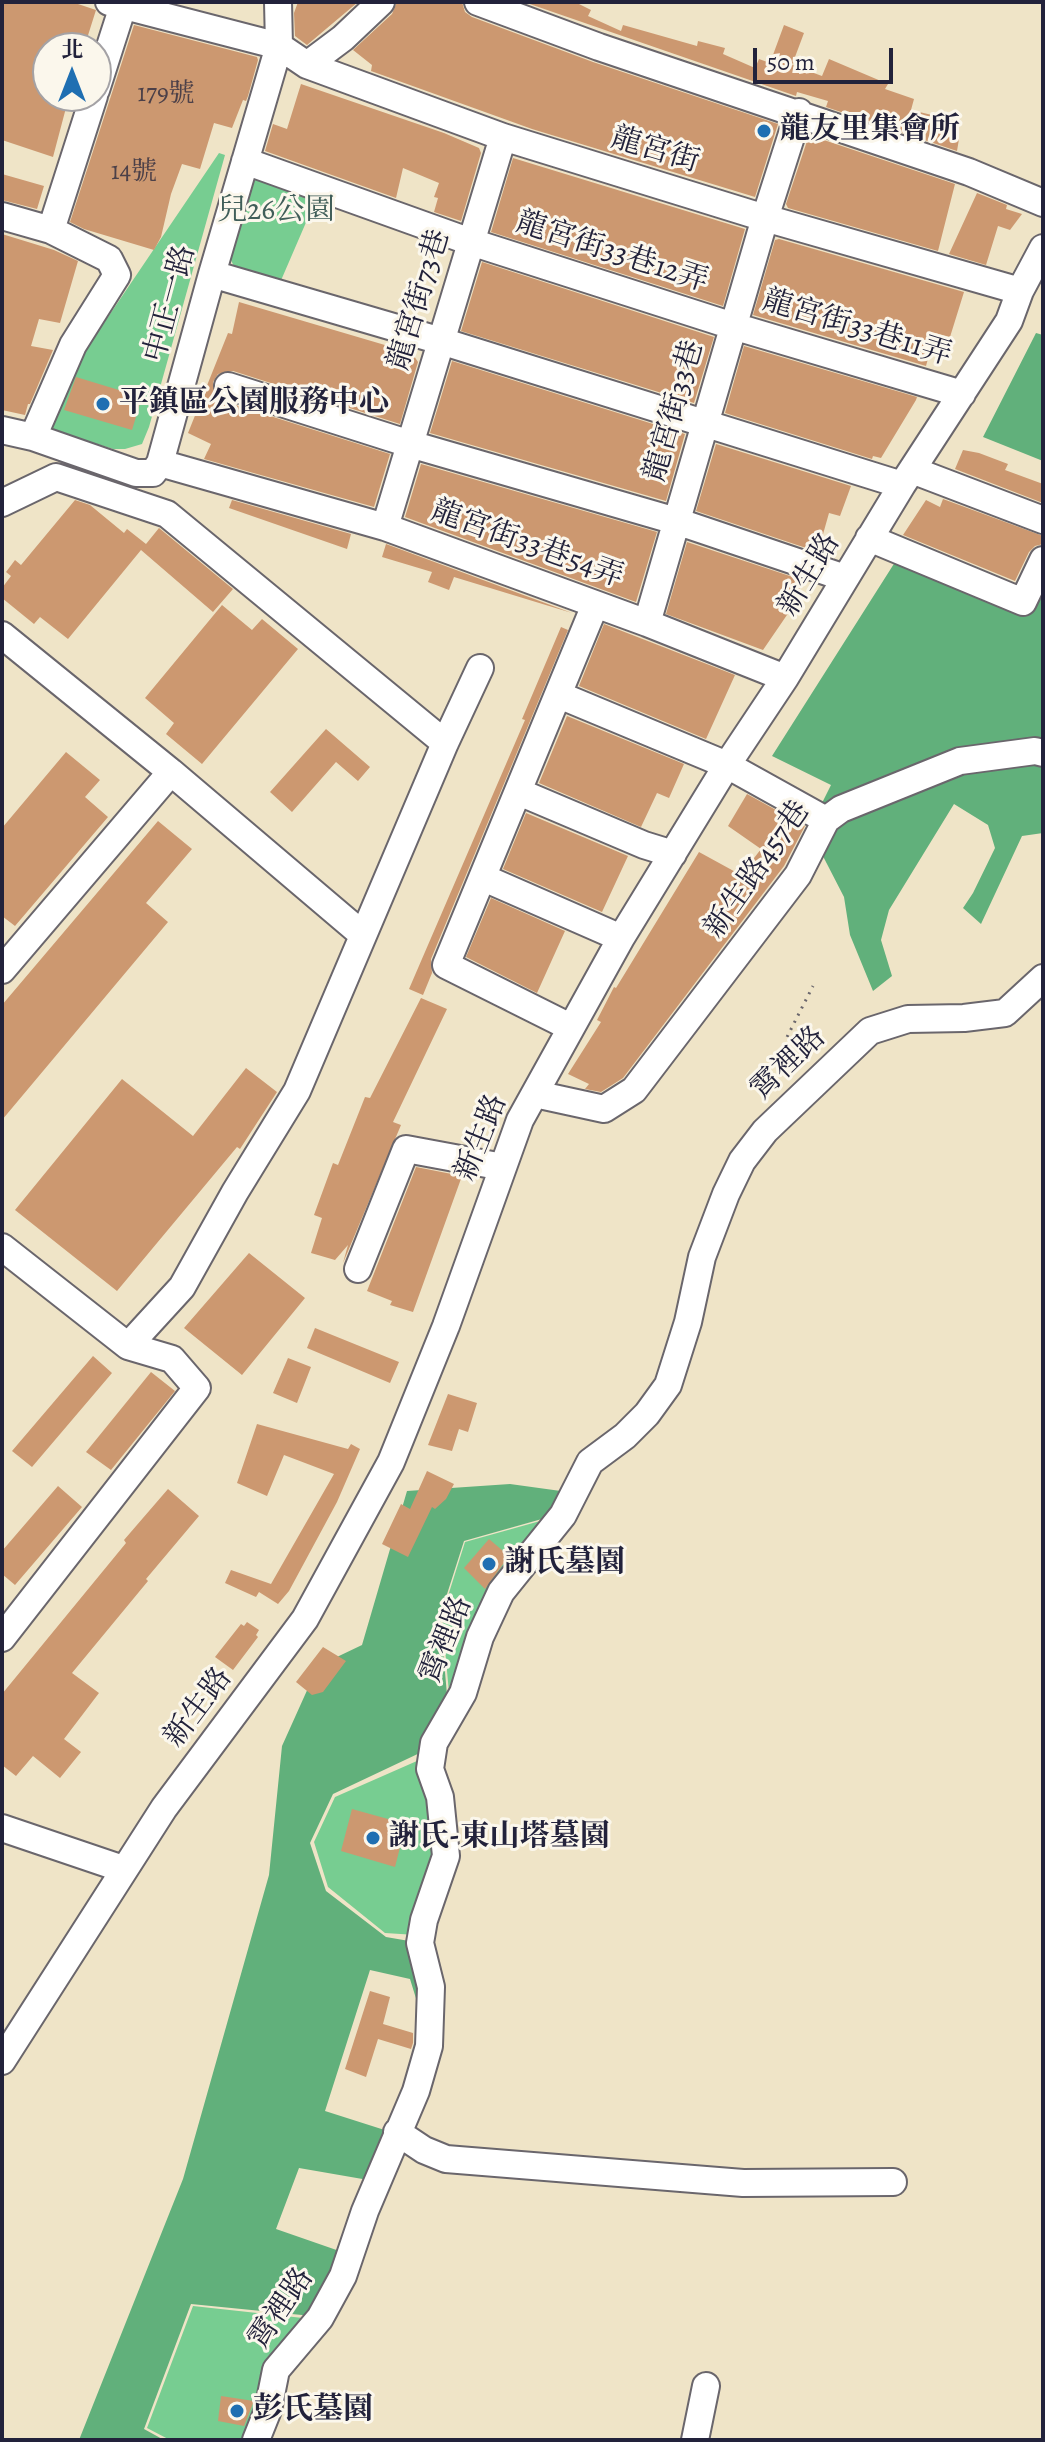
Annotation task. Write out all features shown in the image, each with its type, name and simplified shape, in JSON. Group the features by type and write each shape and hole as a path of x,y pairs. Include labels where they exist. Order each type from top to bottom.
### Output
{"street":[{"name":"中正一路","path":"160,463 279,46 278,2"},
{"path":"307,65 343,38 381,2"},
{"path":"478,2 599,47 799,112 969,172 1043,203"},
{"name":"龍宮街","path":"116,4 279,46 307,65 503,137 765,218 1020,291"},
{"path":"109,32 116,4"},
{"path":"51,230 89,112"},
{"name":"龍宮街33巷","path":"647,623 799,112"},
{"name":"龍宮街73巷","path":"385,527 503,137"},
{"name":"龍宮街33巷12弄","path":"245,161 471,242 733,326"},
{"path":"2,216 51,230 109,259 117,275 73,345 33,437"},
{"name":"新生路","path":"2,2061 11,2025 164,1808 305,1619 391,1462 446,1326 520,1120 570,1027 727,765 1009,321 1020,291 1043,248"},
{"path":"212,274 705,423 907,478 1043,520"},
{"name":"龍宮街33巷11弄","path":"733,326 962,394"},
{"path":"228,386 410,444 676,521 845,578"},
{"path":"2,430 33,437 136,473 153,473 160,463"},
{"name":"龍宮街33巷54弄","path":"160,463 385,527 647,623 785,678"},
{"path":"2,503 56,477 167,514 445,743"},
{"path":"869,538 1023,602 1043,561"},
{"path":"570,1027 446,965 595,605"},
{"path":"2,635 171,772 363,935"},
{"path":"128,1346 182,1287 297,1091 480,668"},
{"path":"559,695 727,765 826,820"},
{"name":"新生路457巷","path":"535,1094 604,1109 634,1090 798,875 826,820 841,809 960,761 1035,751 1043,753"},
{"path":"2,970 171,772"},
{"path":"519,792 644,845 673,854"},
{"path":"484,878 621,938"},
{"name":"霄裡路","path":"256,2440 268,2410 276,2370 320,2318 343,2276 365,2211 416,2091 429,2046 431,1987 420,1943 424,1920 446,1856 440,1797 430,1769 434,1743 463,1693 480,1637 501,1592 563,1515 590,1462 625,1436 647,1414 668,1385 688,1322 702,1257 726,1194 742,1161 765,1131 870,1031 908,1019 964,1018 1005,1013 1043,978"},
{"path":"358,1269 406,1149 503,1167"},
{"path":"2,1247 128,1346 172,1359 197,1388 2,1638"},
{"path":"2,1828 123,1869"},
{"path":"397,2132 424,2150 446,2159 743,2183 893,2182"},
{"path":"695,2440 706,2386"}],"path":[{"path":"813,986 786,1039 831,1067"}],"green space":[{"name":"兒26公園","path":"219,153 225,155 142,444 113,449 46,428 45,410"},
{"name":"兒26公園","path":"259,172 320,190 279,285 238,275 230,258 251,184"},
{"path":"1036,333 1043,335 1043,461 983,437"},
{"path":"897,559 1022,599 1043,560 1043,833 1022,836 981,924 963,908 995,848 988,825 954,804 889,910 881,940 892,976 873,991 850,935 844,897 809,829 831,785 772,756"},
{"path":"510,1484 568,1492 556,1515 464,1541 440,1616 448,1706 424,1751 333,1794 310,1843 326,1891 386,1937 415,1942 427,2034 410,1979 370,1970 325,2111 394,2133 374,2181 299,2168 276,2229 348,2254 312,2316 191,2304 144,2429 164,2440 79,2440 183,2179 269,1875 282,1746 318,1666 362,1645 407,1491"},
{"path":"558,1516 450,1704 442,1615 465,1542"},
{"path":"426,1757 441,1844 416,1935 385,1933 328,1887 314,1842 335,1797"},
{"path":"193,2306 312,2319 251,2440 170,2440 147,2428"}],"building":[{"path":"2,2 72,2 96,10 89,32 32,32 32,112 65,112 53,157 2,140"},
{"path":"298,2 358,2 307,45 295,36 294,13"},
{"path":"397,2 462,2 465,12 472,17 593,62 778,124 755,197 532,129 371,71 372,65 353,50 392,14"},
{"path":"524,2 575,2 591,10 588,16 621,31 623,25 697,46 698,41 725,48 723,54 755,68 759,59 770,63 784,25 804,33 792,65 822,76 829,59 888,84 885,89 914,99 911,110 936,116 934,121 947,124 944,136 959,139 957,151 826,107 828,101 797,92 796,96"},
{"path":"134,25 257,57 258,60 248,96 246,101 243,100 232,128 214,123 200,169 182,164 161,237 154,250 70,222 106,112 112,112 112,93"},
{"path":"301,84 479,148 481,153 461,221 434,212 438,198 434,197 439,183 403,168 396,198 265,151 273,124 287,129"},
{"path":"809,135 955,184 938,251 788,208 786,204"},
{"path":"513,158 745,229 723,306 491,232"},
{"path":"2,174 44,186 37,209 2,200"},
{"path":"977,193 1022,214 1010,230 998,226 986,265 949,254"},
{"path":"2,234 78,261 60,323 39,319 31,346 53,350 25,415 2,410"},
{"path":"775,240 964,292 950,337 935,333 926,366 753,315"},
{"path":"482,262 714,337 694,403 461,331"},
{"path":"239,302 412,353 418,362 400,424 233,371 218,374 213,382 216,396 223,401 390,454 374,507 204,459 211,444 188,433 228,333 232,334"},
{"path":"744,346 917,397 881,458 873,456 872,459 725,413"},
{"path":"452,361 685,434 666,501 430,433"},
{"name":"平鎮區公園服務中心","path":"76,377 142,397 132,430 64,410"},
{"path":"716,444 851,486 840,516 829,513 818,552 696,511"},
{"path":"963,450 1008,464 1005,470 1043,484 1043,503 955,469"},
{"path":"421,464 657,532 636,602 405,517"},
{"path":"943,499 1043,536 1043,544 1029,552 1015,581 903,535 926,500 940,507"},
{"path":"75,500 90,505 124,533 127,529 146,544 159,528 233,589 213,612 141,550 68,639 40,617 34,624 2,598 2,588 11,576 6,572 15,560 21,565"},
{"path":"232,500 351,534 347,549 229,508"},
{"path":"687,542 805,581 786,610 789,612 763,650 666,614"},
{"path":"386,544 572,613 454,577 449,590 428,582 432,572 382,557"},
{"path":"222,605 252,630 262,619 298,649 202,764 166,734 174,723 145,698"},
{"path":"604,624 735,675 706,739 579,686"},
{"path":"561,627 568,630 431,959 432,973 423,995 409,989 525,720 522,719"},
{"path":"567,716 684,764 669,798 657,793 641,827 539,783"},
{"path":"326,729 370,767 358,781 336,762 292,812 270,792"},
{"path":"66,752 100,780 85,797 108,817 15,926 2,916 2,828"},
{"path":"747,794 805,826 784,866 623,1078 601,1092 585,1089 589,1084 568,1074 601,1022 597,1020 614,987 699,852 741,875 761,849 728,826"},
{"path":"526,813 628,856 602,912 503,869"},
{"path":"158,821 192,849 146,903 168,922 2,1120 2,1005"},
{"path":"491,898 565,931 537,993 466,957"},
{"path":"421,998 447,1009 393,1122 401,1125 343,1263 348,1245 335,1260 311,1253 322,1218 314,1215 333,1163 338,1165 365,1097 370,1098"},
{"path":"246,1068 277,1092 240,1149 237,1147 117,1291 15,1210 122,1079 193,1136"},
{"path":"416,1167 462,1176 413,1312 390,1305 392,1301 367,1291"},
{"path":"249,1253 305,1298 242,1375 184,1328"},
{"path":"315,1328 399,1362 390,1383 307,1348"},
{"path":"93,1356 112,1373 32,1467 12,1451"},
{"path":"288,1358 311,1367 297,1403 273,1393"},
{"path":"151,1372 175,1391 111,1470 86,1452"},
{"path":"448,1394 477,1403 468,1432 459,1429 452,1451 428,1445"},
{"path":"257,1424 348,1449 351,1444 360,1449 337,1502 289,1591 278,1604 259,1592 256,1597 225,1583 231,1570 271,1584 334,1474 284,1455 267,1496 237,1483"},
{"path":"427,1471 454,1484 446,1499 435,1509 432,1507 408,1557 382,1544 401,1504 410,1509"},
{"path":"58,1486 82,1507 15,1585 2,1574 2,1551"},
{"path":"168,1489 199,1516 72,1673 99,1693 64,1739 81,1752 60,1778 33,1756 16,1776 2,1765 2,1694"},
{"name":"謝氏墓園","path":"489,1539 509,1556 485,1589 464,1568"},
{"path":"247,1622 259,1630 258,1637 233,1670 215,1657 241,1624 244,1626"},
{"path":"323,1647 346,1661 323,1692 312,1695 296,1682"},
{"name":"謝氏-東山塔墓園","path":"352,1809 406,1824 395,1867 341,1851"},
{"path":"370,1991 390,1997 383,2024 413,2033 413,2043 411,2049 378,2039 366,2077 345,2069"},
{"name":"彭氏墓園","path":"221,2396 254,2401 244,2426 218,2421"}],"place":[{"name":"龍友里集會所","path":"764,131"},
{"name":"平鎮區公園服務中心","path":"103,404"},
{"name":"謝氏墓園","path":"489,1564"},
{"name":"謝氏-東山塔墓園","path":"373,1838"},
{"name":"彭氏墓園","path":"237,2411"}]}
